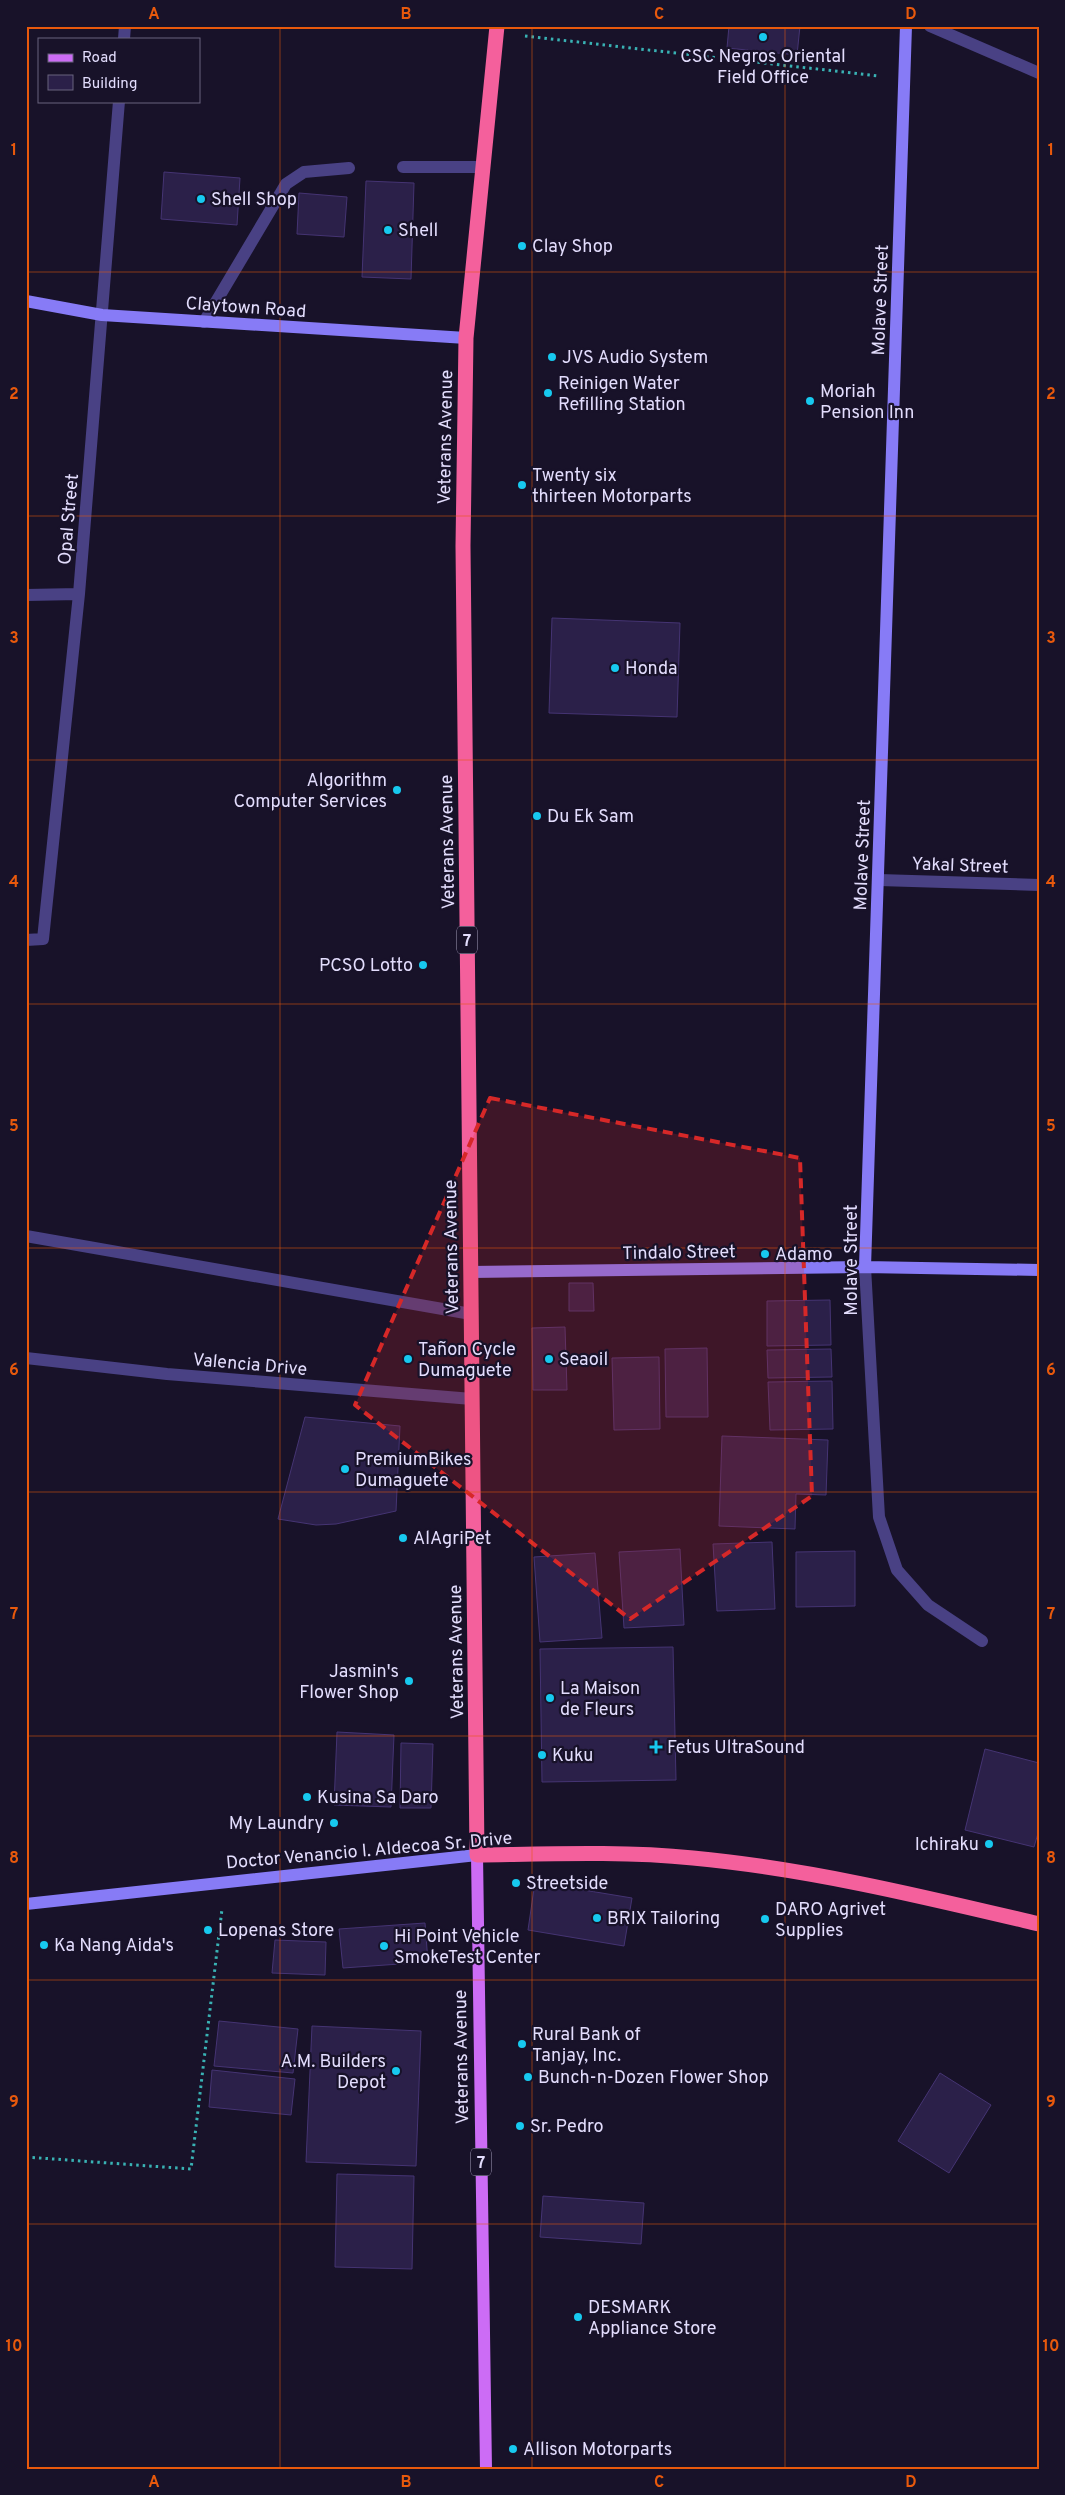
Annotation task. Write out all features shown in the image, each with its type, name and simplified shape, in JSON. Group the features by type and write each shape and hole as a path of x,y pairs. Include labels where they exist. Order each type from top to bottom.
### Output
{"highway":[{"name":"Veterans Avenue","path":"477,1856 463,556 466,338 497,30"},
{"name":"Doctor Venancio I. Aldecoa Sr. Drive","path":"477,1856 605,1853 692,1858 794,1871 923,1896 1039,1924"}],"main road":[{"name":"Veterans Avenue","path":"477,1856 486,2469"}],"street":[{"name":"Molave Street","path":"906,26 865,1267 879,1517 897,1570 928,1605 982,1641"},
{"path":"930,26 1039,73"},
{"name":"Opal Street","path":"26,940 43,939 79,594 119,102"},
{"path":"404,167 483,167"},
{"path":"204,322 286,184 304,172 349,168"},
{"name":"Claytown Road","path":"26,300 102,315 466,338"},
{"path":"26,595 79,594"},
{"name":"Yakal Street","path":"879,880 1039,885"},
{"path":"26,1236 471,1314"},
{"name":"Tindalo Street","path":"470,1272 865,1267 1039,1270"},
{"name":"Valencia Drive","path":"26,1358 166,1374 472,1400"},
{"name":"Doctor Venancio I. Aldecoa Sr. Drive","path":"26,1904 477,1856"}],"path":[{"path":"497,30 904,79"},
{"path":"26,2157 191,2169 225,1883"}],"highlighted area":[{"path":"490,1098 800,1158 812,1496 630,1619 355,1405"}],"building":[{"name":"CSC Negros Oriental Field Office","path":"729,26 800,26 797,55 727,48"},
{"name":"Shell Shop","path":"164,172 240,178 237,225 161,219"},
{"path":"366,181 414,183 411,279 362,277"},
{"path":"299,193 347,197 344,237 297,234"},
{"name":"Honda","path":"552,618 680,623 677,717 549,713"},
{"path":"569,1283 593,1283 594,1311 569,1311"},
{"path":"830,1300 831,1345 767,1346 767,1301"},
{"name":"Seaoil","path":"565,1327 567,1390 533,1390 532,1328"},
{"path":"707,1348 708,1417 666,1417 665,1349"},
{"path":"831,1349 832,1377 768,1378 767,1350"},
{"path":"659,1357 660,1429 614,1430 612,1358"},
{"path":"832,1381 833,1429 770,1430 768,1382"},
{"name":"PremiumBikes Dumaguete","path":"305,1417 400,1426 396,1511 336,1524 316,1525 278,1519"},
{"path":"722,1436 828,1440 826,1495 796,1494 795,1529 719,1526"},
{"path":"772,1542 775,1609 717,1611 713,1544"},
{"path":"680,1549 684,1625 624,1628 619,1552"},
{"path":"855,1551 855,1606 796,1607 796,1552"},
{"path":"595,1553 602,1638 540,1642 534,1557"},
{"path":"673,1647 676,1780 542,1782 540,1649"},
{"path":"337,1732 394,1735 391,1807 334,1805"},
{"path":"401,1743 433,1744 431,1808 400,1808"},
{"path":"985,1749 1039,1763 1039,1830 1034,1847 965,1830"},
{"path":"535,1882 632,1898 624,1946 528,1930"},
{"name":"Hi Point Vehicle SmokeTest Center","path":"425,1923 428,1962 343,1968 339,1929"},
{"path":"275,1940 326,1942 325,1975 272,1973"},
{"path":"219,2021 298,2029 293,2073 214,2066"},
{"path":"312,2026 421,2031 416,2166 306,2162"},
{"path":"212,2070 295,2079 291,2115 209,2107"},
{"path":"940,2073 991,2105 949,2173 898,2141"},
{"path":"337,2174 414,2176 412,2269 335,2267"},
{"path":"543,2196 644,2203 641,2244 540,2237"}],"place":[{"name":"CSC Negros Oriental Field Office","path":"763,37"},
{"name":"Shell Shop","path":"201,199"},
{"name":"Shell","path":"388,230"},
{"name":"Clay Shop","path":"522,246"},
{"name":"JVS Audio System","path":"552,357"},
{"name":"Reinigen Water Refilling Station","path":"548,393"},
{"name":"Moriah Pension Inn","path":"810,401"},
{"name":"Twenty six thirteen Motorparts","path":"522,485"},
{"name":"Honda","path":"615,668"},
{"name":"Algorithm Computer Services","path":"397,790"},
{"name":"Du Ek Sam","path":"537,816"},
{"name":"PCSO Lotto","path":"423,965"},
{"name":"Adamo","path":"765,1254"},
{"name":"Tañon Cycle Dumaguete","path":"408,1359"},
{"name":"Seaoil","path":"549,1359"},
{"name":"PremiumBikes Dumaguete","path":"345,1469"},
{"name":"AlAgriPet","path":"403,1538"},
{"name":"Jasmin's Flower Shop","path":"409,1681"},
{"name":"La Maison de Fleurs","path":"550,1698"},
{"name":"Fetus UltraSound","path":"656,1747"},
{"name":"Kuku","path":"542,1755"},
{"name":"Kusina Sa Daro","path":"307,1797"},
{"name":"My Laundry","path":"334,1823"},
{"name":"Ichiraku","path":"989,1844"},
{"name":"Streetside","path":"516,1883"},
{"name":"BRIX Tailoring","path":"597,1918"},
{"name":"DARO Agrivet Supplies","path":"765,1919"},
{"name":"Lopenas Store","path":"208,1930"},
{"name":"Ka Nang Aida's","path":"44,1945"},
{"name":"Hi Point Vehicle SmokeTest Center","path":"384,1946"},
{"name":"Rural Bank of Tanjay, Inc.","path":"522,2044"},
{"name":"A.M. Builders Depot","path":"396,2071"},
{"name":"Bunch-n-Dozen Flower Shop","path":"528,2077"},
{"name":"Sr. Pedro","path":"520,2126"},
{"name":"DESMARK Appliance Store","path":"578,2317"},
{"name":"Allison Motorparts","path":"513,2449"}]}
